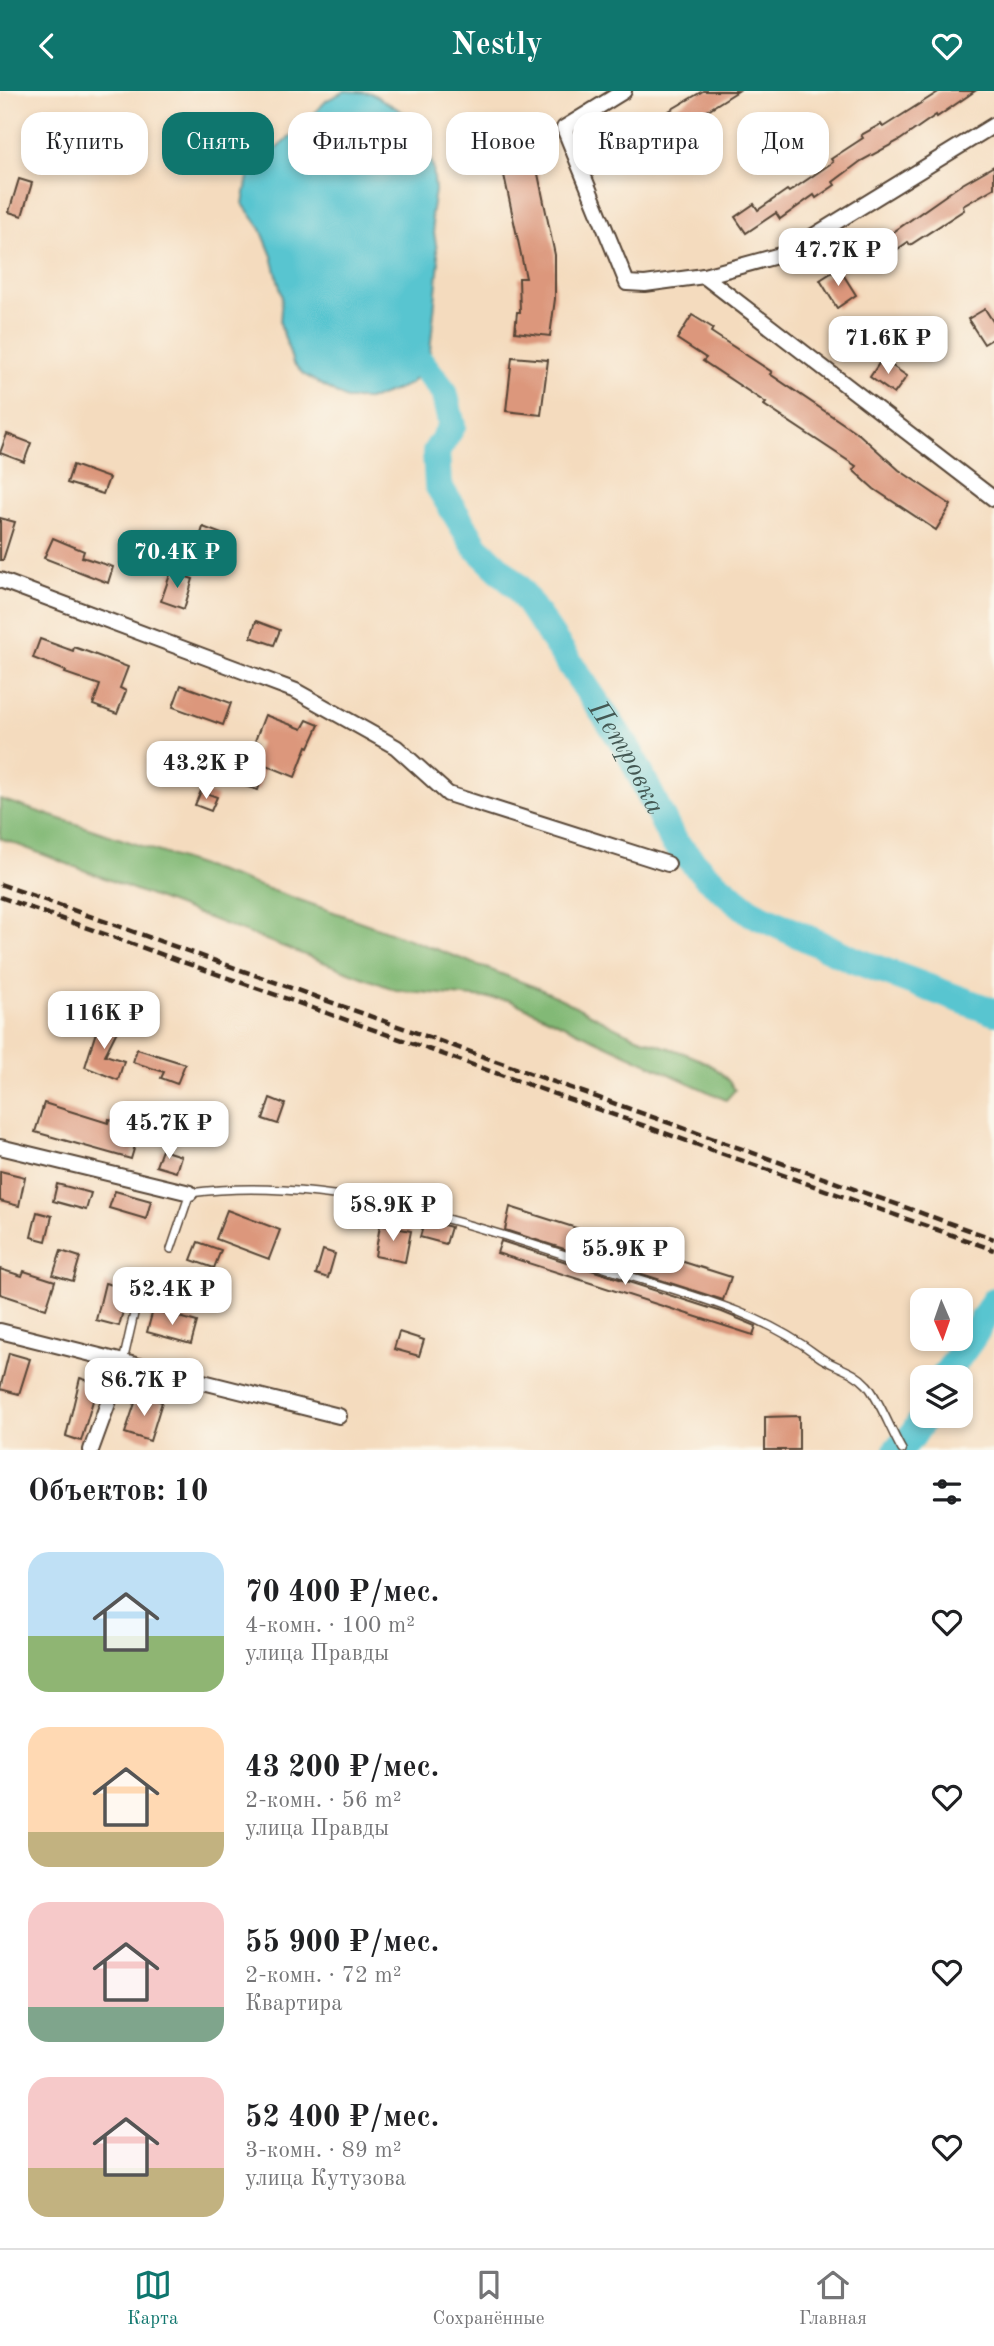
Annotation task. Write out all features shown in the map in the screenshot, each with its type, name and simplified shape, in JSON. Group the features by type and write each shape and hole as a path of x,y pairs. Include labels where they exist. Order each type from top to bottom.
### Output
{"street":[{"path":"624,91 564,128 627,283 704,276 784,254 994,125"},
{"path":"704,276 994,499"},
{"path":"0,580 296,691 396,747 448,794 668,864"},
{"path":"0,1147 190,1193"},
{"path":"0,1331 339,1416"},
{"path":"91,1450 123,1362"}],"lane":[{"path":"171,1249 190,1193 223,1188 275,1188 350,1197 519,1240 741,1312 808,1346 818,1356 852,1373 868,1385 902,1450"},
{"path":"123,1362 141,1283"}],"green space":[{"path":"0,799 269,889 535,987 630,1034 702,1061 715,1068 735,1090 726,1100 509,1000 396,990 0,838"}],"water":[{"path":"345,91 371,93 403,112 315,112 327,100"},
{"path":"288,139 288,175 432,175 432,164 435,191 431,215 439,262 430,351 419,374 410,384 373,399 346,399 303,374 293,363 280,323 282,296 272,256 261,229 243,204 249,175 274,175 274,151"}],"building":[{"path":"703,91 738,91 705,112 667,112"},
{"path":"940,91 975,91 900,140 861,161 816,198 814,195 780,219 776,213 746,233 735,217 754,204 758,210 814,175 829,175 829,165 833,162 831,159 863,138 861,135 881,124 883,127"},
{"path":"994,166 994,188 963,206 964,210 910,245 908,242 879,262 868,245 887,232 889,235 959,186"},
{"path":"504,175 538,175 555,255 555,299 550,336 515,332 517,312 520,312 519,278 526,278"},
{"path":"19,179 32,183 22,216 9,212"},
{"path":"839,268 856,295 837,308 820,280"},
{"path":"985,309 994,323 994,338 984,344 968,319"},
{"path":"692,315 713,328 711,332 860,435 899,470 951,505 936,530 874,489 853,470 856,466 764,405 766,403 703,361 706,358 677,339"},
{"path":"512,357 548,360 541,415 506,411"},
{"path":"882,359 907,376 894,394 870,377"},
{"path":"7,434 31,443 24,462 0,453"},
{"path":"73,465 109,478 103,494 67,483"},
{"path":"0,518 15,522 3,560 0,560"},
{"path":"203,527 222,534 217,548 199,541"},
{"path":"53,538 84,551 82,557 113,567 108,583 44,558"},
{"path":"171,572 193,579 184,609 161,601"},
{"path":"256,621 280,630 274,645 251,637"},
{"path":"40,639 73,651 74,647 128,667 120,688 126,691 117,714 93,705 100,685 33,658"},
{"path":"181,685 231,703 223,725 173,707"},
{"path":"265,715 302,729 307,720 319,725 295,777 266,765 258,790 245,786 260,743 255,741"},
{"path":"201,791 217,797 211,811 195,805"},
{"path":"100,1017 119,1027 105,1055 124,1061 118,1080 85,1067 97,1029 94,1028"},
{"path":"137,1049 185,1064 177,1084 161,1078 164,1072 133,1062"},
{"path":"270,1098 285,1104 278,1124 263,1119"},
{"path":"44,1103 108,1123 109,1119 140,1129 131,1159 35,1132"},
{"path":"162,1150 181,1156 176,1172 156,1166"},
{"path":"0,1171 25,1177 19,1206 0,1201"},
{"path":"57,1184 91,1193 86,1210 53,1201"},
{"path":"115,1191 151,1201 146,1219 109,1208"},
{"path":"510,1207 731,1277 723,1300 505,1230"},
{"path":"227,1210 280,1230 269,1259 216,1239"},
{"path":"37,1212 52,1216 46,1241 31,1237"},
{"path":"425,1220 451,1227 446,1244 420,1237"},
{"path":"380,1225 411,1231 405,1262 375,1256"},
{"path":"501,1241 722,1312 756,1326 753,1335 497,1253"},
{"path":"198,1242 221,1250 214,1268 191,1260"},
{"path":"323,1250 335,1254 328,1278 316,1274"},
{"path":"61,1251 80,1257 73,1281 53,1275"},
{"path":"0,1269 22,1276 24,1271 55,1281 46,1309 0,1294"},
{"path":"105,1283 129,1289 119,1326 96,1320"},
{"path":"153,1310 197,1322 191,1344 147,1332"},
{"path":"399,1332 424,1340 419,1356 394,1349"},
{"path":"9,1353 30,1359 19,1394 0,1389"},
{"path":"80,1378 98,1384 81,1441 66,1436"},
{"path":"138,1394 162,1402 150,1441 125,1433"},
{"path":"799,1416 799,1450 765,1450 765,1417"}],"waterway":[{"name":"Петровка","path":"423,365 444,392 452,426 436,452 438,485 476,547 518,587 629,751 673,841 706,876 752,913 854,960 994,1012"},
{"name":"Петровка","path":"953,1365 994,1301"},
{"name":"Петровка","path":"897,1450 917,1428"}],"railway":[{"path":"0,884 994,1239"},
{"path":"0,897 994,1250"}]}
